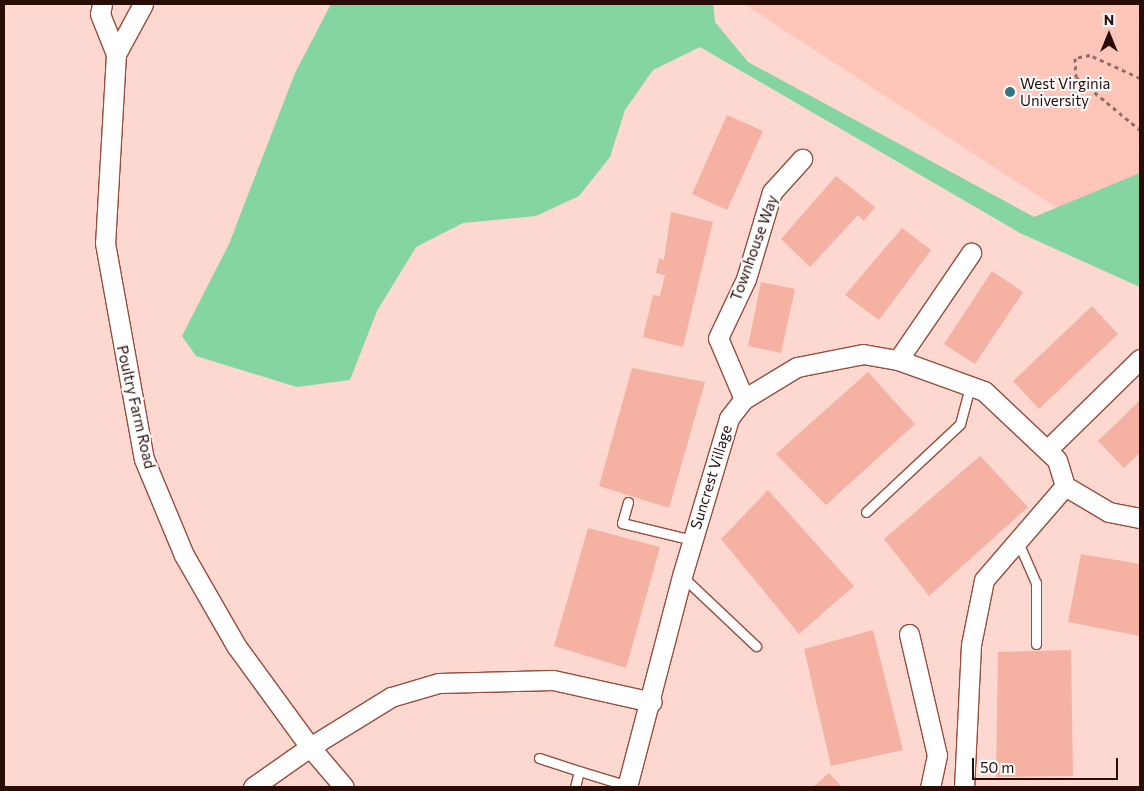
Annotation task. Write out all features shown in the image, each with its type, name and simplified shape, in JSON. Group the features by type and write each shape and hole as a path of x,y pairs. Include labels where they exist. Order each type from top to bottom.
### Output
{"street":[{"path":"102,4 100,14 116,54"},
{"path":"116,54 143,4"},
{"name":"Poultry Farm Road","path":"116,54 105,243 144,459 189,563 237,647 310,747 344,787"},
{"name":"Townhouse Way","path":"744,399 718,338 746,279 772,192 802,159"},
{"path":"898,360 970,253"},
{"name":"Suncrest Village","path":"627,786 652,702 682,576 729,418 744,399 797,367 863,354 898,360 984,391 1057,460 1065,486"},
{"path":"1047,450 1140,359"},
{"path":"967,786 971,645 984,580 1065,486 1109,512 1140,518"},
{"path":"909,634 937,756 930,787"},
{"path":"253,787 310,747 391,696 439,683 553,680 652,702"}],"lane":[{"path":"866,512 960,424 970,386"},
{"path":"628,502 622,523 693,540"},
{"path":"1018,542 1036,583 1036,644"},
{"path":"682,576 756,646"},
{"path":"539,758 627,786"},
{"path":"575,787 579,771"}],"path":[{"path":"1140,78 1090,55 1075,58 1076,77 1140,130"}],"shaded area":[{"name":"West Virginia University","path":"744,4 1140,4 1140,181 1072,218"}],"green space":[{"path":"331,4 713,4 715,22 748,62 1034,217 1140,173 1140,287 1020,233 700,47 653,70 625,110 610,157 579,196 536,216 463,223 416,247 377,311 350,380 297,387 196,356 182,336 229,244 295,73"}],"building":[{"path":"727,115 763,131 727,210 692,194"},
{"path":"836,176 875,207 864,221 858,215 810,267 781,239"},
{"path":"671,212 713,222 683,347 643,337 653,295 660,296 665,275 656,273 659,258 664,260"},
{"path":"902,228 931,250 879,320 845,295"},
{"path":"992,271 1023,292 975,364 944,344"},
{"path":"761,282 795,289 781,353 748,346"},
{"path":"1092,306 1118,334 1039,409 1013,381"},
{"path":"632,368 705,382 669,508 599,486"},
{"path":"868,372 915,424 826,505 776,454"},
{"path":"1140,400 1140,453 1124,468 1098,441"},
{"path":"980,456 1028,507 929,596 884,539"},
{"path":"768,490 854,586 799,634 721,539"},
{"path":"588,528 660,547 626,668 554,646"},
{"path":"1081,554 1140,564 1140,636 1068,622"},
{"path":"873,630 903,750 831,766 804,649"},
{"path":"1071,650 1073,776 996,777 998,652"},
{"path":"829,773 842,787 813,787"}],"place":[{"name":"West Virginia University","path":"1010,92"}]}
